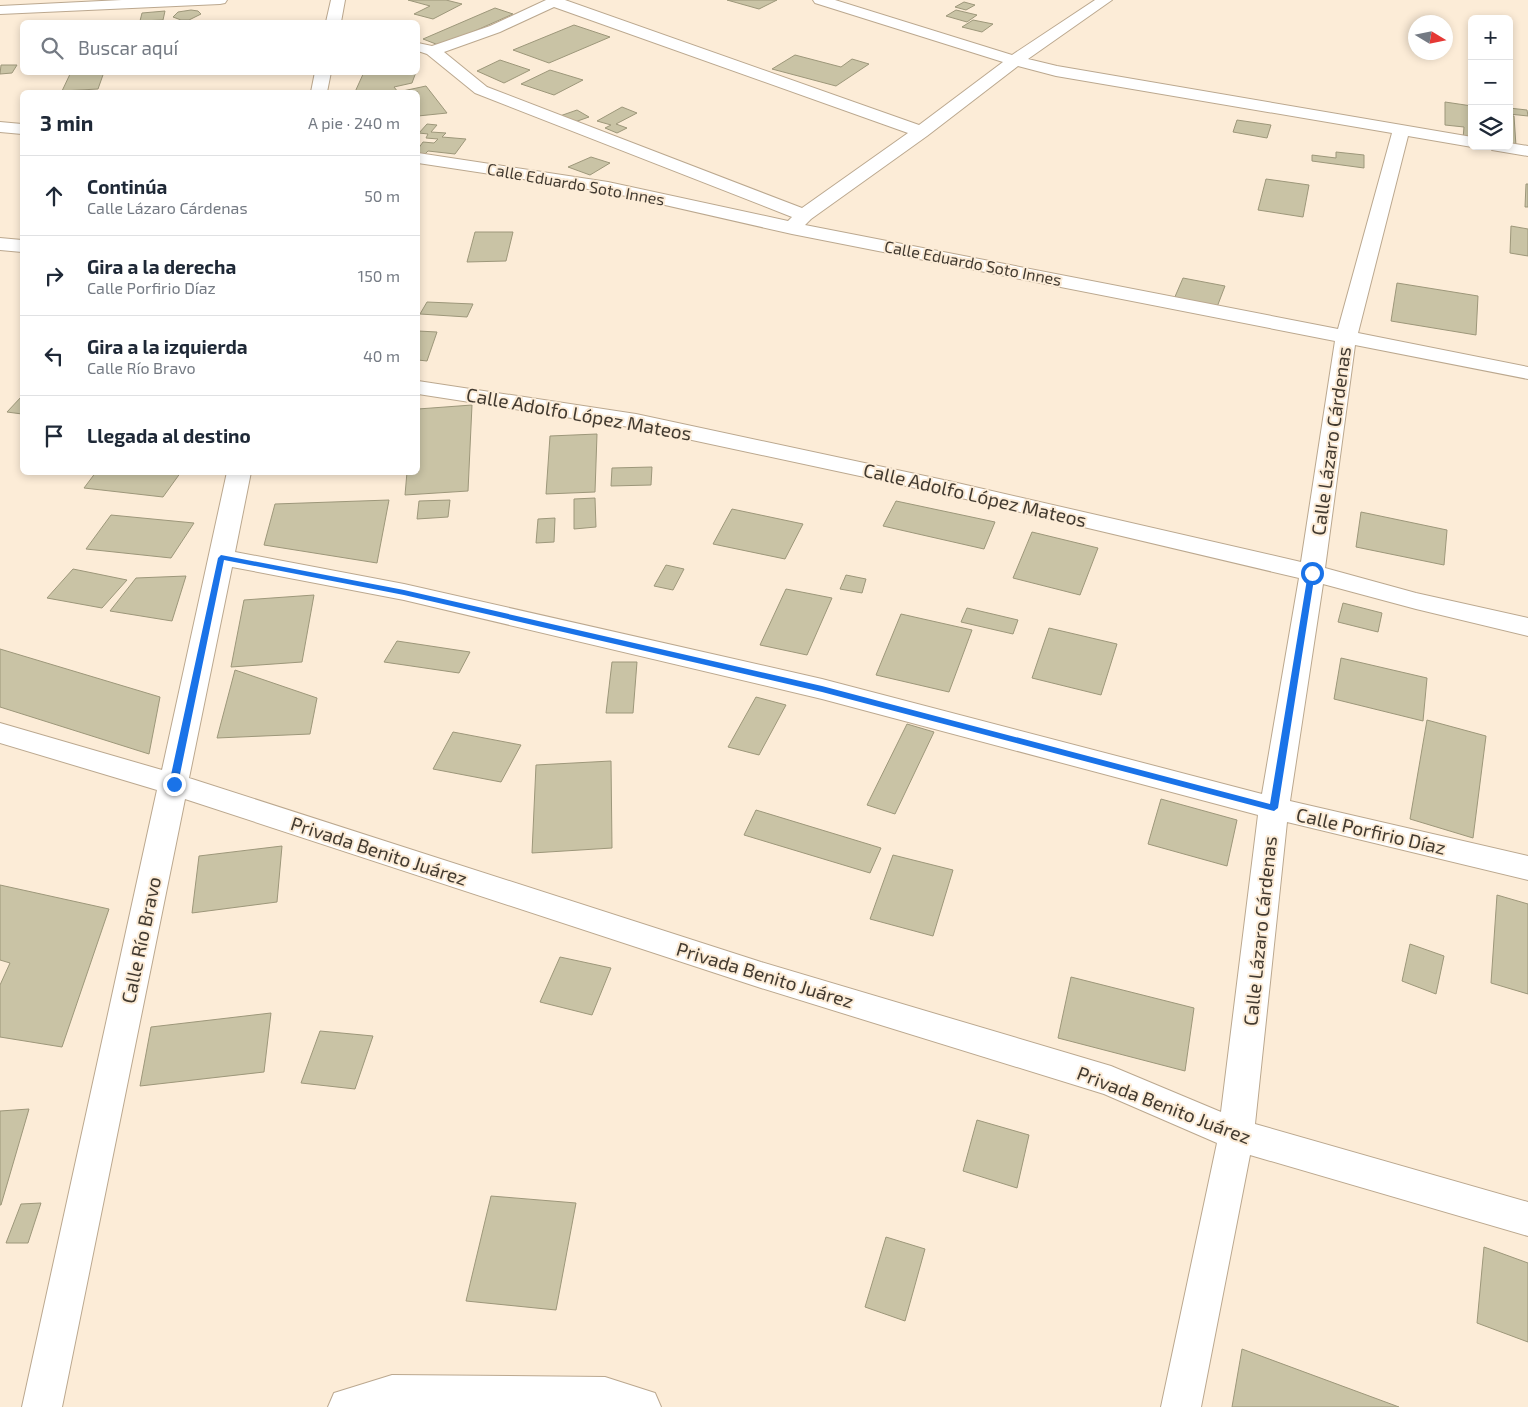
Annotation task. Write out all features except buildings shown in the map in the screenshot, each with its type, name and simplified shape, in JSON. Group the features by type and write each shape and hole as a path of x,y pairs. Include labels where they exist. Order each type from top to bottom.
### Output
{"street":[{"path":"0,10 220,0"},
{"path":"334,20 338,0"},
{"path":"820,0 1056,71 1401,132 1468,141"},
{"path":"425,49 481,90 798,221 922,132 1015,60 1102,0"},
{"path":"425,49 495,29 555,1 922,132"},
{"path":"319,90 322,75"},
{"path":"0,127 20,129"},
{"name":"Calle Lázaro Cárdenas","path":"1181,1407 1236,1135 1274,808 1312,573 1346,338 1401,132"},
{"path":"1513,148 1528,151"},
{"name":"Calle Eduardo Soto Innes","path":"420,158 608,187 798,221 1346,338 1528,373"},
{"path":"0,244 20,246"},
{"name":"Calle Adolfo López Mateos","path":"420,388 636,421 963,491 1312,573 1416,601 1528,627"},
{"name":"Calle Río Bravo","path":"42,1407 238,475"},
{"name":"Calle Porfirio Díaz","path":"221,558 404,592 822,689 1274,808 1528,868"},
{"name":"Privada Benito Juárez","path":"0,733 174,784 761,975 1111,1081 1236,1135 1528,1219"},
{"path":"348,1407 392,1395 605,1397 641,1407"}],"route":[{"path":"174,784 221,558 404,592 822,689 1274,808 1312,573"}]}
